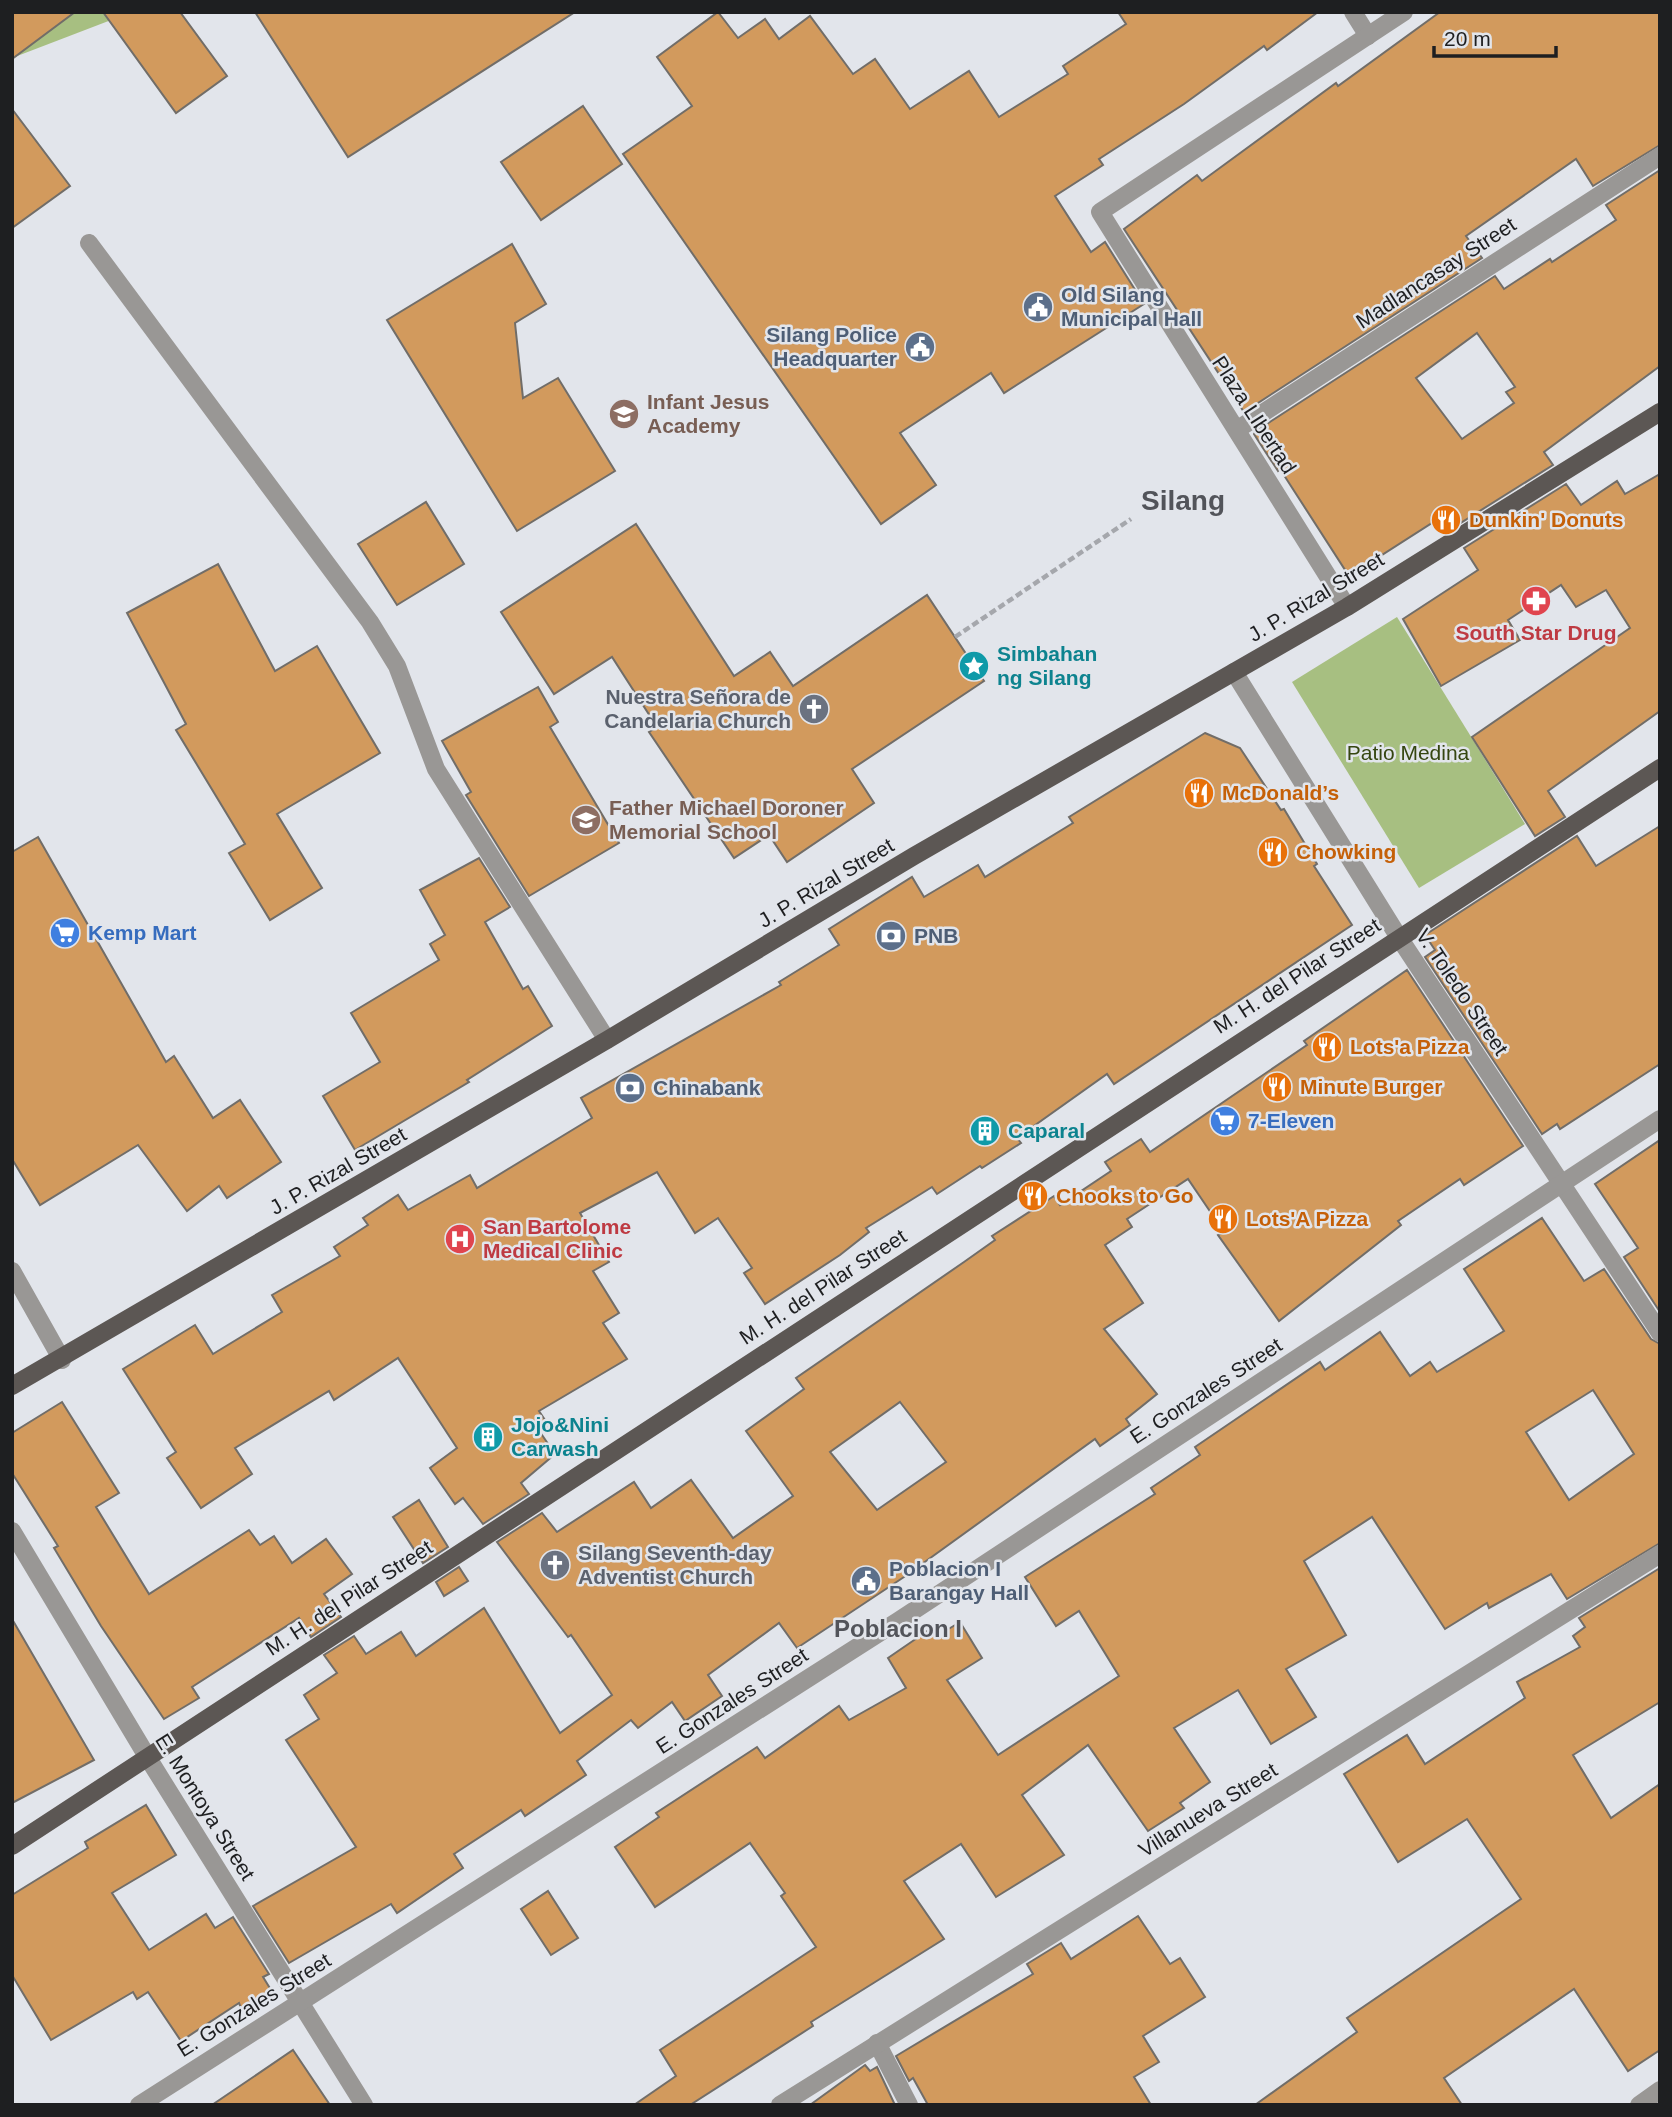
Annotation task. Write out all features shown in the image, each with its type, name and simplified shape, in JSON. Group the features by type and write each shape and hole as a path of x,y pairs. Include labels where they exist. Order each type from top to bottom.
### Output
{"main road":[{"name":"J. P. Rizal Street","path":"12,1386 62,1360 607,1040 914,856 1347,607 1660,412"},
{"name":"M. H. del Pilar Street","path":"12,1846 1398,936 1660,768"}],"street":[{"path":"1353,12 1368,36 1404,12"},
{"name":"Plaza LIbertad","path":"1347,607 1100,212 1368,36"},
{"name":"Madlancasay Street","path":"1238,429 1660,156"},
{"path":"89,243 370,622 397,666 436,769 607,1040"},
{"name":"V. Toledo Street","path":"1234,672 1398,936 1660,1333"},
{"name":"E. Gonzales Street","path":"139,2105 898,1621 1660,1119"},
{"path":"12,1271 62,1360"},
{"name":"E. Montoya Street","path":"12,1531 148,1758 364,2105"},
{"name":"Villanueva Street","path":"780,2105 1660,1554"},
{"path":"877,2043 909,2105"},
{"path":"1639,2105 1660,2091"}],"path":[{"path":"955,637 1131,519"}],"green space":[{"path":"12,12 132,12 12,58"},
{"name":"Patio Medina","path":"1397,617 1525,824 1419,888 1292,682"}],"building":[{"path":"12,12 75,12 12,59"},
{"path":"103,12 180,12 227,76 176,113"},
{"path":"255,12 575,12 348,157"},
{"path":"718,12 738,38 765,19 779,39 810,16 853,74 875,59 910,109 969,71 999,117 1068,74 1063,66 1126,24 1118,12 1318,12 1267,50 1264,46 1184,104 1099,159 1103,165 1055,196 1091,252 1105,242 1144,304 1004,393 991,373 900,433 936,485 881,524 623,154 692,106 657,57"},
{"path":"1440,12 1660,12 1660,145 1593,186 1576,159 1466,236 1482,258 1244,412 1124,229 1197,175 1202,181 1336,83 1338,86"},
{"path":"583,106 622,164 541,220 501,162"},
{"path":"12,109 70,186 12,228"},
{"path":"1660,170 1660,366 1544,452 1553,465 1451,529 1443,516 1349,576 1280,469 1278,471 1259,442 1254,434 1256,431 1495,276 1504,289 1550,259 1552,262 1616,220 1606,205","holes":["1477,333 1515,387 1506,392 1514,403 1462,439 1416,378"]},
{"path":"512,244 546,304 515,323 523,398 558,378 615,471 517,531 387,320"},
{"path":"1660,474 1660,711 1548,791 1565,817 1535,836 1472,737 1630,628 1606,590 1576,607 1561,585 1508,620 1520,640 1441,686 1403,619 1478,570 1464,548 1566,484 1581,505 1617,481 1625,494"},
{"path":"426,502 464,564 397,605 358,544"},
{"name":"Nuestra Señora de Candelaria Church","path":"636,524 734,676 770,652 793,686 927,595 984,681 852,769 874,803 787,862 769,835 734,858 649,732 657,727 612,657 554,694 501,612"},
{"path":"218,564 275,671 317,646 380,753 277,814 322,888 270,920 229,853 245,844 176,730 186,724 127,613"},
{"path":"538,687 558,722 550,727 619,843 529,896 466,795 471,792 442,741"},
{"path":"1205,733 1240,748 1281,810 1284,809 1317,864 1314,866 1352,925 1114,1084 1107,1074 1017,1138 1021,1143 982,1168 980,1166 937,1194 932,1187 866,1228 869,1232 840,1255 765,1304 744,1273 752,1268 718,1218 695,1233 657,1172 580,1213 609,1262 593,1271 619,1313 603,1323 627,1359 539,1411 549,1426 540,1432 555,1454 521,1483 529,1494 483,1524 463,1498 455,1504 430,1468 457,1448 398,1358 334,1400 329,1391 235,1448 252,1474 201,1508 167,1458 176,1452 123,1369 195,1325 213,1354 282,1312 272,1295 340,1256 334,1247 368,1225 363,1218 398,1195 408,1210 470,1175 477,1188 592,1118 581,1098 781,985 779,982 839,945 829,929 912,877 924,897 978,865 985,877 1073,823 1069,817"},
{"path":"1660,826 1660,1064 1560,1129 1557,1124 1542,1134 1425,957 1435,950 1425,935 1577,836 1596,866"},
{"path":"38,837 166,1062 174,1056 213,1118 240,1100 281,1162 227,1198 219,1186 187,1211 138,1145 40,1205 12,1159 12,852"},
{"path":"479,858 510,907 485,922 523,989 528,986 552,1026 467,1080 469,1082 355,1150 323,1096 380,1062 351,1013 439,960 430,944 445,935 420,890"},
{"path":"1407,970 1523,1146 1464,1185 1460,1179 1398,1221 1401,1225 1279,1321 1218,1235 1224,1232 1188,1179 1127,1219 1132,1227 1105,1245 1143,1303 1104,1329 1157,1394 1126,1419 1130,1425 1100,1446 1095,1439 904,1577 797,1648 779,1623 708,1675 722,1696 685,1721 672,1702 638,1728 631,1720 577,1761 586,1775 525,1816 521,1810 454,1854 463,1868 397,1913 391,1904 289,1963 253,1906 356,1847 286,1740 319,1719 304,1695 337,1673 324,1655 354,1636 366,1654 401,1632 416,1656 484,1608 560,1733 612,1695 571,1635 568,1637 497,1542 542,1513 557,1532 634,1482 651,1508 691,1480 733,1538 793,1496 746,1431 804,1389 796,1378 995,1240 992,1236 1054,1196 1060,1205 1111,1171 1105,1162 1141,1139 1150,1152 1307,1045 1304,1041","holes":["900,1402 946,1462 877,1510 830,1452"]},
{"path":"1660,1140 1660,1312 1624,1257 1638,1248 1595,1184"},
{"path":"1542,1218 1584,1281 1604,1269 1651,1339 1660,1344 1660,1543 1567,1599 1551,1574 1489,1608 1487,1603 1445,1629 1372,1517 1304,1561 1346,1635 1286,1669 1316,1717 1271,1744 1238,1690 1174,1728 1210,1782 1180,1803 1184,1808 1148,1831 1088,1745 1022,1795 1064,1855 996,1897 961,1844 904,1881 944,1939 811,2022 813,2026 690,2105 634,2105 676,2076 660,2050 816,1947 781,1896 785,1893 750,1843 655,1907 615,1847 659,1817 656,1813 757,1747 765,1758 839,1706 849,1720 906,1688 888,1658 936,1625 942,1633 960,1622 982,1658 947,1680 998,1755 1119,1676 1079,1611 1056,1626 1025,1577 1155,1494 1151,1488 1200,1455 1195,1447 1320,1362 1325,1370 1380,1332 1410,1376 1430,1362 1437,1372 1504,1331 1464,1269","holes":["1593,1390 1634,1454 1569,1500 1526,1432"]},
{"path":"62,1402 119,1493 96,1507 149,1594 249,1530 260,1545 274,1536 292,1563 326,1539 352,1574 324,1594 341,1617 311,1637 299,1618 192,1687 199,1698 164,1719 101,1626 54,1548 58,1546 12,1473 12,1433"},
{"path":"419,1500 448,1547 423,1563 393,1517"},
{"path":"459,1567 468,1581 444,1596 436,1582"},
{"path":"1660,1568 1660,1702 1573,1755 1611,1818 1660,1784 1660,2050 1628,2071 1574,1989 1444,2078 1462,2105 1255,2105 1357,2032 1347,2018 1521,1899 1467,1819 1398,1862 1344,1774 1407,1735 1425,1764 1525,1698 1517,1682 1580,1647 1573,1636 1585,1627 1579,1618"},
{"path":"12,1619 94,1760 12,1803"},
{"path":"146,1805 176,1855 112,1893 149,1950 206,1914 215,1928 233,1917 269,1974 263,1977 271,1990 241,2008 239,2003 181,2041 148,1992 137,1999 133,1992 51,2040 12,1975 12,1895 88,1848 85,1842"},
{"path":"548,1891 578,1938 551,1955 521,1909"},
{"path":"1138,1916 1170,1964 1180,1958 1205,1997 1143,2036 1159,2062 1134,2077 1151,2105 928,2105 913,2078 909,2081 896,2056 1033,1974 1027,1964 1061,1943 1071,1959"},
{"path":"293,2050 330,2105 212,2105"},
{"path":"865,2065 870,2071 877,2067 895,2105 810,2105"}],"place":[{"name":"Old Silang Municipal Hall","path":"1038,307"},
{"name":"Silang Police Headquarter","path":"920,347"},
{"name":"Infant Jesus Academy","path":"624,414"},
{"name":"Dunkin' Donuts","path":"1446,520"},
{"name":"South Star Drug","path":"1536,601"},
{"name":"Simbahan ng Silang","path":"974,666"},
{"name":"Nuestra Señora de Candelaria Church","path":"814,709"},
{"name":"McDonald’s","path":"1199,793"},
{"name":"Father Michael Doroner Memorial School","path":"586,820"},
{"name":"Chowking","path":"1273,852"},
{"name":"Kemp Mart","path":"65,933"},
{"name":"PNB","path":"891,936"},
{"name":"Lots'a Pizza","path":"1327,1047"},
{"name":"Minute Burger","path":"1277,1087"},
{"name":"Chinabank","path":"630,1088"},
{"name":"7-Eleven","path":"1225,1121"},
{"name":"Caparal","path":"985,1131"},
{"name":"Chooks to Go","path":"1033,1196"},
{"name":"Lots'A Pizza","path":"1223,1219"},
{"name":"San Bartolome Medical Clinic","path":"460,1239"},
{"name":"Jojo&Nini Carwash","path":"488,1437"},
{"name":"Silang Seventh-day Adventist Church","path":"555,1565"},
{"name":"Poblacion I Barangay Hall","path":"866,1581"}],"district":[{"name":"Silang","path":"1183,500"},
{"name":"Poblacion I","path":"898,1629"}]}
